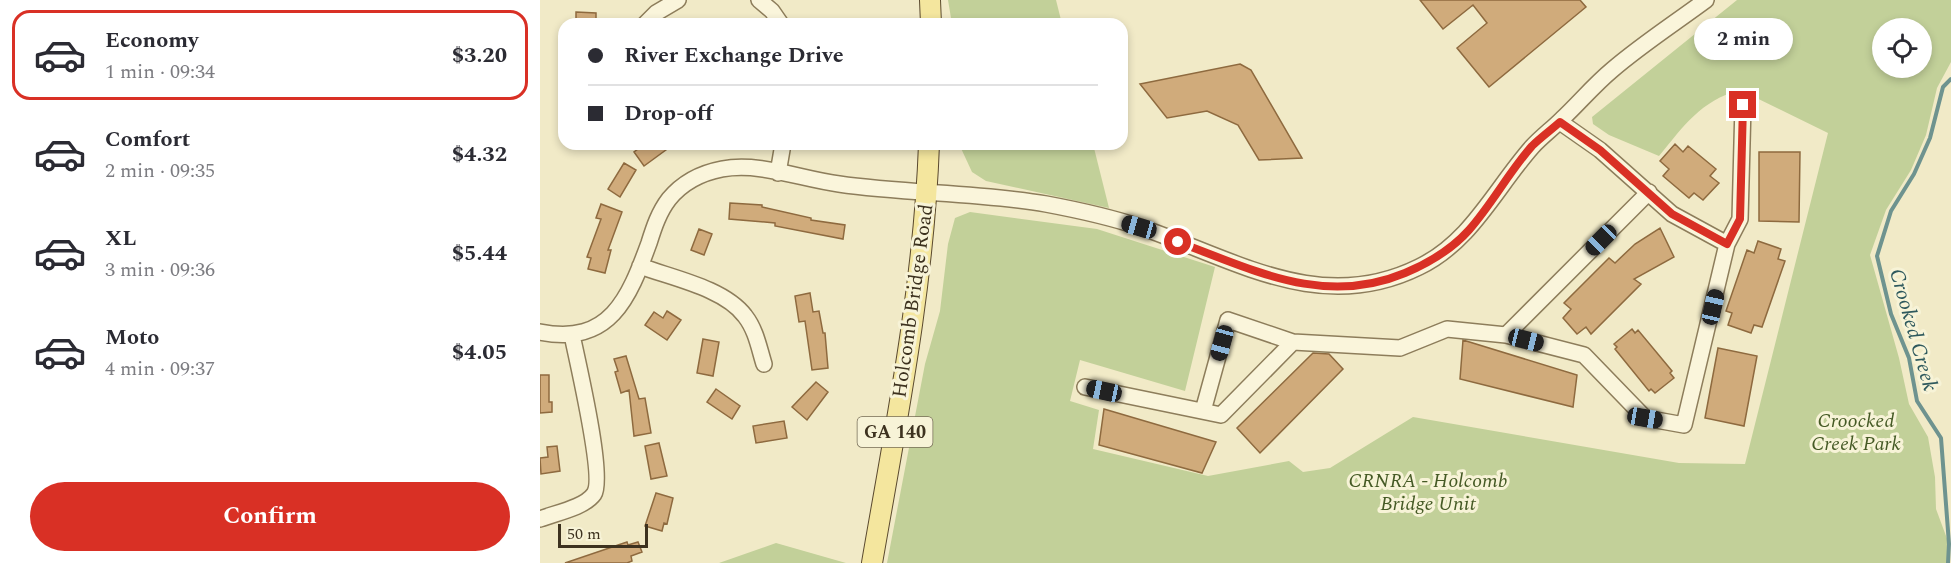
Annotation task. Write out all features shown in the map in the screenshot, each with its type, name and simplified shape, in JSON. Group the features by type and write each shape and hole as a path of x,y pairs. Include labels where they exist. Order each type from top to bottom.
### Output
{"main road":[{"path":"930,0 931,18"},
{"name":"Holcomb Bridge Road","path":"872,563 917,300 928,193 929,150"}],"street":[{"path":"651,18 678,0"},
{"path":"759,0 777,18"},
{"path":"540,332 572,335 587,331 605,321 619,308 632,290 658,216 672,195 691,179 727,168 749,168 840,185 1042,203 1097,214 1139,227 1277,278 1307,286 1335,288 1364,286 1391,279 1411,271 1444,252 1468,231 1533,146 1612,70 1706,0"},
{"path":"1203,411 1228,320 1293,342 1401,348 1447,328 1506,335 1584,356 1645,418 1684,425 1727,244 1740,219 1743,105"},
{"path":"1560,122 1600,150 1672,214 1727,244"},
{"path":"778,173 782,150"},
{"path":"1506,335 1649,192"},
{"path":"640,266 721,295 736,305 753,330 764,364"},
{"path":"540,519 587,500 594,493 598,484 594,449 572,335"},
{"path":"1085,387 1221,415 1293,342"}],"green space":[{"path":"948,0 1056,0 1060,18 951,18"},
{"path":"1737,0 1951,0 1951,62 1937,88 1926,135 1911,170 1886,210 1870,255 1899,358 1909,404 1928,437 1935,477 1936,509 1949,544 1948,563 887,563 925,364 940,311 948,244 955,218 970,212 1097,229 1215,267 1185,391 1080,360 1070,401 1099,410 1093,449 1208,476 1289,461 1303,472 1330,468 1413,417 1679,463 1745,464 1828,133 1740,90 1703,108 1659,156 1609,135 1593,124 1592,117"},
{"path":"962,150 1094,150 1109,208 986,181 972,172"},
{"path":"776,543 846,563 719,563"}],"building":[{"path":"1420,0 1580,0 1586,7 1489,87 1457,48 1487,23 1473,5 1443,29"},
{"path":"576,12 596,13 596,18 576,18"},
{"path":"1240,64 1251,70 1302,158 1259,160 1238,125 1207,111 1167,118 1140,84"},
{"path":"1675,144 1683,152 1688,146 1716,169 1710,176 1719,183 1703,200 1694,193 1689,198 1663,176 1669,169 1660,161"},
{"path":"637,150 666,150 644,166 634,152"},
{"path":"1759,152 1800,152 1799,222 1759,221"},
{"path":"624,163 636,170 620,197 608,189"},
{"path":"730,203 762,205 762,207 811,218 811,220 845,225 843,239 775,226 775,223 729,219"},
{"path":"601,204 622,212 608,250 611,250 605,273 588,269 591,258 587,257 601,219 596,218"},
{"path":"1660,228 1674,257 1634,279 1641,284 1591,334 1586,327 1577,334 1563,318 1571,309 1564,303 1609,258 1615,263 1635,244"},
{"path":"699,229 712,234 704,255 691,250"},
{"path":"1758,241 1781,249 1778,259 1785,261 1762,327 1754,325 1751,333 1728,325 1732,313 1726,311 1747,250 1754,253"},
{"path":"810,293 813,312 819,311 823,333 825,333 828,368 812,370 805,321 799,322 795,296"},
{"path":"667,311 681,320 667,340 645,325 654,312 663,318"},
{"path":"1632,329 1635,333 1638,330 1672,371 1670,373 1674,378 1655,393 1651,389 1649,391 1615,349 1617,347 1614,344"},
{"path":"703,339 719,342 713,376 697,373"},
{"path":"1463,340 1577,375 1573,407 1460,379"},
{"path":"1718,348 1757,356 1744,426 1705,418"},
{"path":"1313,353 1329,354 1343,369 1260,453 1237,428"},
{"path":"626,356 639,399 645,398 651,433 634,436 629,390 621,393 615,372 618,371 614,359"},
{"path":"540,375 549,375 549,402 552,402 552,412 540,413"},
{"path":"816,382 828,392 807,420 792,407"},
{"path":"716,389 740,406 732,419 707,402"},
{"path":"1104,409 1216,442 1202,473 1099,445"},
{"path":"784,421 787,438 756,443 753,426"},
{"path":"659,443 667,476 651,479 645,446"},
{"path":"557,446 560,471 541,474 540,458 548,457 547,447"},
{"path":"656,493 673,498 667,524 664,523 662,531 645,526"},
{"path":"627,542 628,545 638,542 642,552 631,556 632,561 627,563 565,563"}],"waterway":[{"name":"Crooked Creek","path":"1948,563 1949,544 1941,438 1917,401 1909,358 1891,314 1877,256 1891,211 1914,174 1930,138 1943,87 1951,79"}],"route":[{"path":"1178,242 1277,278 1307,286 1335,288 1364,286 1391,279 1420,267 1444,252 1468,231 1533,146 1560,122 1600,150 1672,214 1727,244 1740,219 1743,105"}],"park label":[{"name":"Croocked Creek Park","path":"1856,432"},
{"name":"CRNRA - Holcomb Bridge Unit","path":"1428,492"}]}
